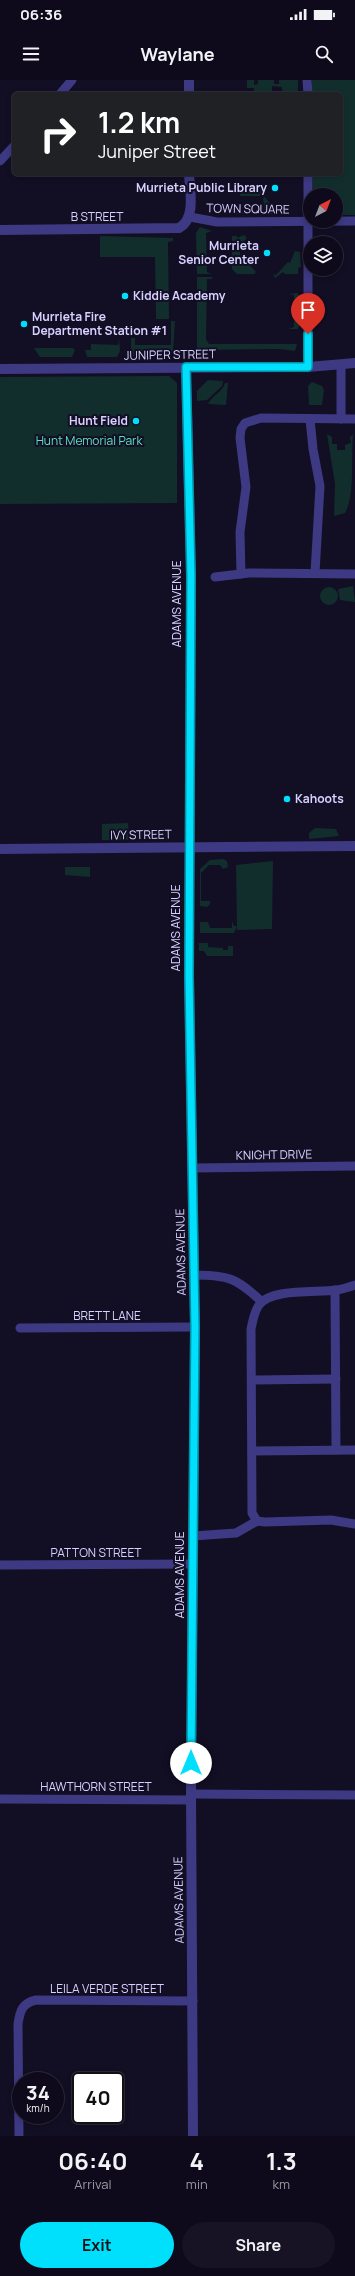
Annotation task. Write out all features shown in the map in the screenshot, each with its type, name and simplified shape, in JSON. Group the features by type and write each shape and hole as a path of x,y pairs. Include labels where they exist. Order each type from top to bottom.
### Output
{"street":[{"path":"62,92 72,80"},
{"path":"189,80 189,92"},
{"path":"308,80 308,92"},
{"path":"0,161 12,148"},
{"path":"189,176 190,217"},
{"path":"308,176 308,188"},
{"name":"TOWN SQUARE","path":"190,217 217,222 303,222"},
{"name":"B STREET","path":"0,230 179,228 186,224 190,217"},
{"name":"TOWN SQUARE","path":"343,221 355,221"},
{"path":"308,228 308,367"},
{"name":"JUNIPER STREET","path":"0,369 65,370 186,367 308,367 355,364"},
{"path":"340,366 341,419"},
{"name":"JUNIPER STREET","path":"340,366 355,368"},
{"name":"ADAMS AVENUE","path":"186,367 191,576 189,976 195,1327 191,1797 193,2136"},
{"path":"241,574 240,532 246,488 240,450 241,429 246,423 261,418 355,419"},
{"path":"310,418 313,449 320,486 315,573"},
{"path":"215,577 241,574 355,574"},
{"name":"IVY STREET","path":"0,849 355,846"},
{"name":"KNIGHT DRIVE","path":"193,1168 355,1166"},
{"path":"194,1275 217,1275 232,1279 246,1287 262,1302"},
{"path":"256,1521 252,1513 251,1329 254,1316 262,1302 279,1295 335,1290 355,1285"},
{"path":"335,1290 336,1450"},
{"name":"BRETT LANE","path":"20,1328 195,1327"},
{"path":"252,1380 336,1379"},
{"path":"252,1451 355,1450"},
{"path":"193,1536 229,1534 244,1530 256,1521 331,1520 355,1524"},
{"name":"PATTON STREET","path":"0,1566 193,1564"},
{"name":"HAWTHORN STREET","path":"0,1799 355,1795"},
{"name":"LEILA VERDE STREET","path":"19,2136 18,2024 19,2012 23,2006 36,2000 193,2001"}],"green space":[{"path":"247,80 254,80 254,85 258,84 258,80 274,80 274,84 279,84 279,80 298,80 298,92 282,92 282,87 272,86 272,92 254,92 254,88 247,88"},
{"path":"312,80 355,80 355,215 343,215 343,188 313,188 313,176 343,176 343,92 312,92"},
{"path":"247,185 263,185 265,189 267,189 263,196 240,196 239,186 244,187 244,192 247,192"},
{"path":"265,197 274,209 279,207 277,214 226,214 224,211 265,212 263,198"},
{"path":"200,227 212,231 206,233 207,272 212,274 197,274 196,233"},
{"path":"244,235 247,238 244,241 247,244 240,246 240,255 256,272 254,274 237,274 232,269 232,236 237,236 237,238"},
{"path":"100,236 173,238 173,241 168,242 169,319 156,319 155,257 100,257"},
{"path":"295,251 300,252 301,267 298,268 298,274 285,274 283,272 275,278 273,274 276,275 288,262 290,263"},
{"path":"197,277 212,277 212,279 207,279 206,339 209,344 297,344 295,351 279,349 197,350"},
{"path":"298,293 301,311 300,325 298,329 288,329 294,327 294,295 288,294"},
{"path":"171,321 175,321 173,352 168,355 133,356 131,352 131,338 135,338 135,345 171,345"},
{"path":"119,338 120,351 117,357 87,357 85,350 91,350 91,344 118,345"},
{"path":"34,348 73,348 75,350 72,357 40,357"},
{"name":"Hunt Memorial Park","path":"169,376 177,383 177,503 0,504 0,377"},
{"path":"208,380 223,381 222,386 207,400 197,401 197,391"},
{"path":"312,382 322,386 324,390 322,405 309,405 308,386"},
{"path":"225,383 228,383 226,405 208,404 222,389"},
{"path":"327,434 332,437 332,444 337,444 337,450 345,450 345,445 351,443 350,437 353,435 351,487 348,506 345,513 334,516 335,484"},
{"path":"353,586 355,602 340,600 338,589"},
{"path":"329,587 335,590 338,596 335,602 329,605 323,602 320,596 323,590"},
{"path":"128,823 128,840 102,840 102,824"},
{"path":"315,828 336,829 339,836 309,839 309,833"},
{"path":"223,859 227,861 228,867 223,869 220,865 209,865 201,873 201,901 210,901 210,904 207,907 200,906 200,869 210,860"},
{"path":"273,861 272,929 237,930 236,865"},
{"path":"65,867 90,867 90,877 65,875"},
{"path":"232,921 234,926 237,926 234,933 200,933 200,922 208,922 210,928 232,928"},
{"path":"199,943 208,943 208,947 223,948 223,950 228,950 228,946 233,946 233,956 207,956 204,951 199,951"}],"place":[{"name":"Murrieta Public Library","path":"275,188"},
{"name":"Murrieta Senior Center","path":"267,253"},
{"name":"Kiddie Academy","path":"125,296"},
{"name":"Murrieta Fire Department Station #1","path":"24,324"},
{"name":"Hunt Field","path":"136,421"},
{"name":"Kahoots","path":"287,799"}],"route":[{"path":"191,1763 195,1327 189,976 191,576 186,367 308,367 308,334"}]}
